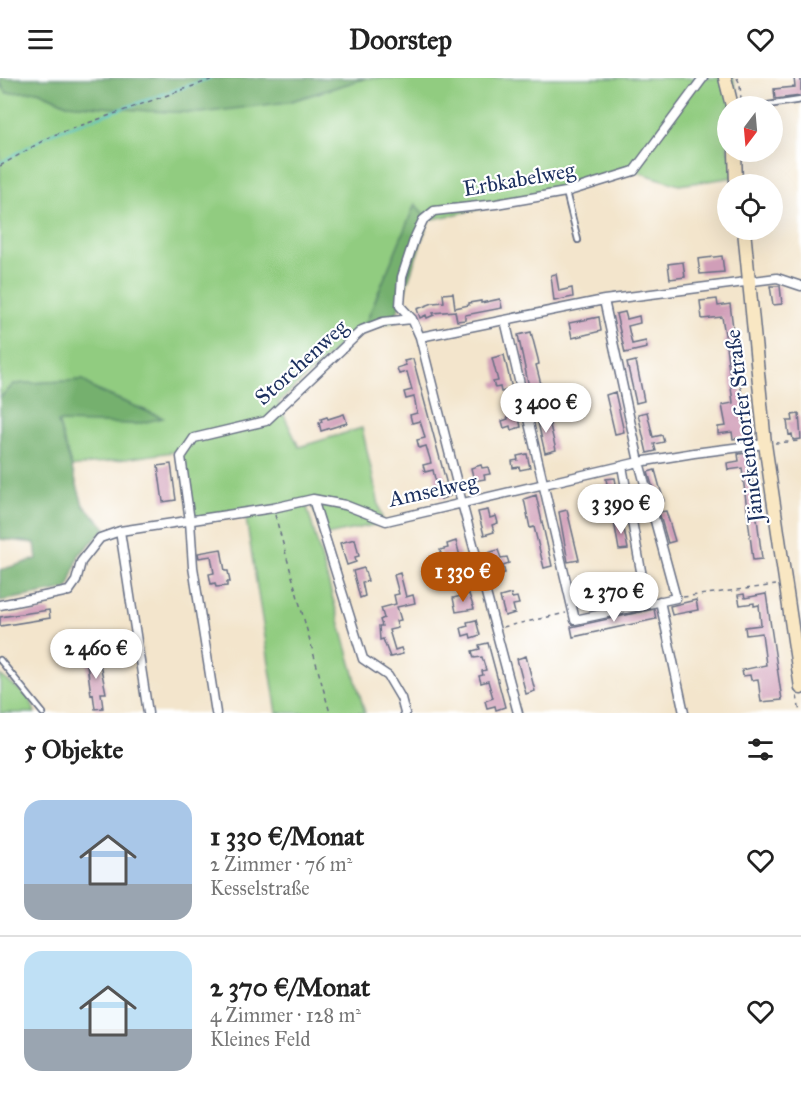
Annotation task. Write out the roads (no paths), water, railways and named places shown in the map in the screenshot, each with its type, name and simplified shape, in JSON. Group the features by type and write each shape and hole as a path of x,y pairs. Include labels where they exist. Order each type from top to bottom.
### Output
{"main road":[{"path":"725,78 730,96"},
{"name":"Jänickendorfer Straße","path":"745,240 765,444 801,688"}],"street":[{"name":"Erbkabelweg","path":"518,713 420,337 412,320 400,306 402,277 423,220 434,211 496,204 566,192 634,171 703,78"},
{"path":"420,337 604,300 777,278 801,286"},
{"path":"505,320 574,616 676,598 639,462 604,300"},
{"name":"Storchenweg","path":"216,713 193,567 190,521 181,457 194,438 266,421 362,330 383,322 412,320"},
{"name":"Amselweg","path":"0,605 69,591 76,581 81,562 100,538 120,531 273,508 313,499 345,505 386,521 639,462 694,452 765,444"},
{"path":"622,466 647,604"},
{"path":"313,499 363,659 388,676 401,698 405,713"},
{"path":"120,531 148,713"},
{"path":"660,601 684,713"}],"lane":[{"path":"783,103 801,100"},
{"path":"566,192 578,240"},
{"path":"0,660 43,713"}],"waterway":[{"path":"0,163 52,133 210,78"}]}
